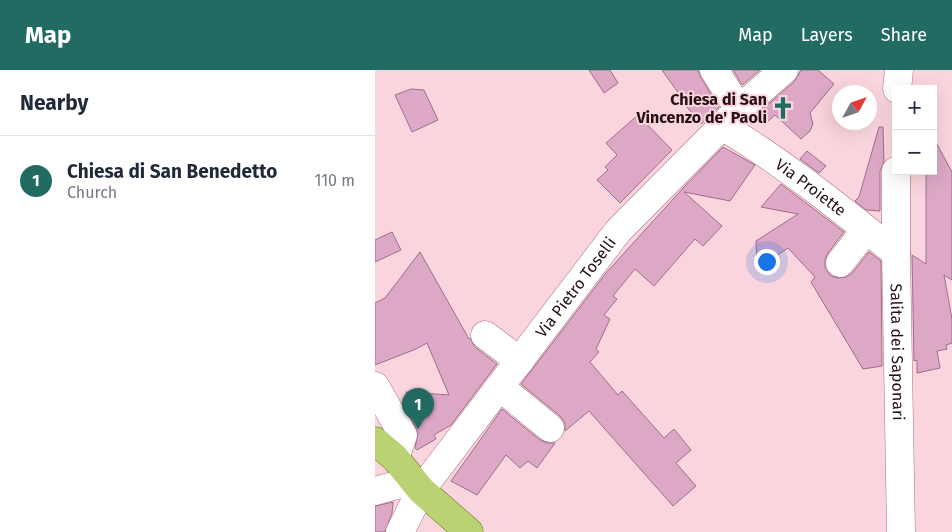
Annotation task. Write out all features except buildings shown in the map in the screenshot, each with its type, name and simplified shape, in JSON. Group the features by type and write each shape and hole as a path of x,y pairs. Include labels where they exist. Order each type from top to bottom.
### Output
{"main road":[{"path":"385,450 417,486 469,532"}],"street":[{"path":"714,70 730,118"},
{"name":"Via Pietro Toselli","path":"400,532 417,486 500,387 618,231 730,118 785,70"},
{"path":"897,85 899,70"},
{"name":"Via Proiette","path":"730,118 753,145 806,182 896,253"},
{"name":"Salita dei Saponari","path":"896,175 901,532"},
{"path":"840,263 866,230"},
{"path":"485,336 520,361"},
{"path":"375,386 403,435 385,450"},
{"path":"500,387 550,428"},
{"path":"375,491 417,486"}],"place":[{"name":"Chiesa di San Vincenzo de' Paoli","path":"783,108"},
{"name":"Chiesa di San Benedetto","path":"418,429"}]}
